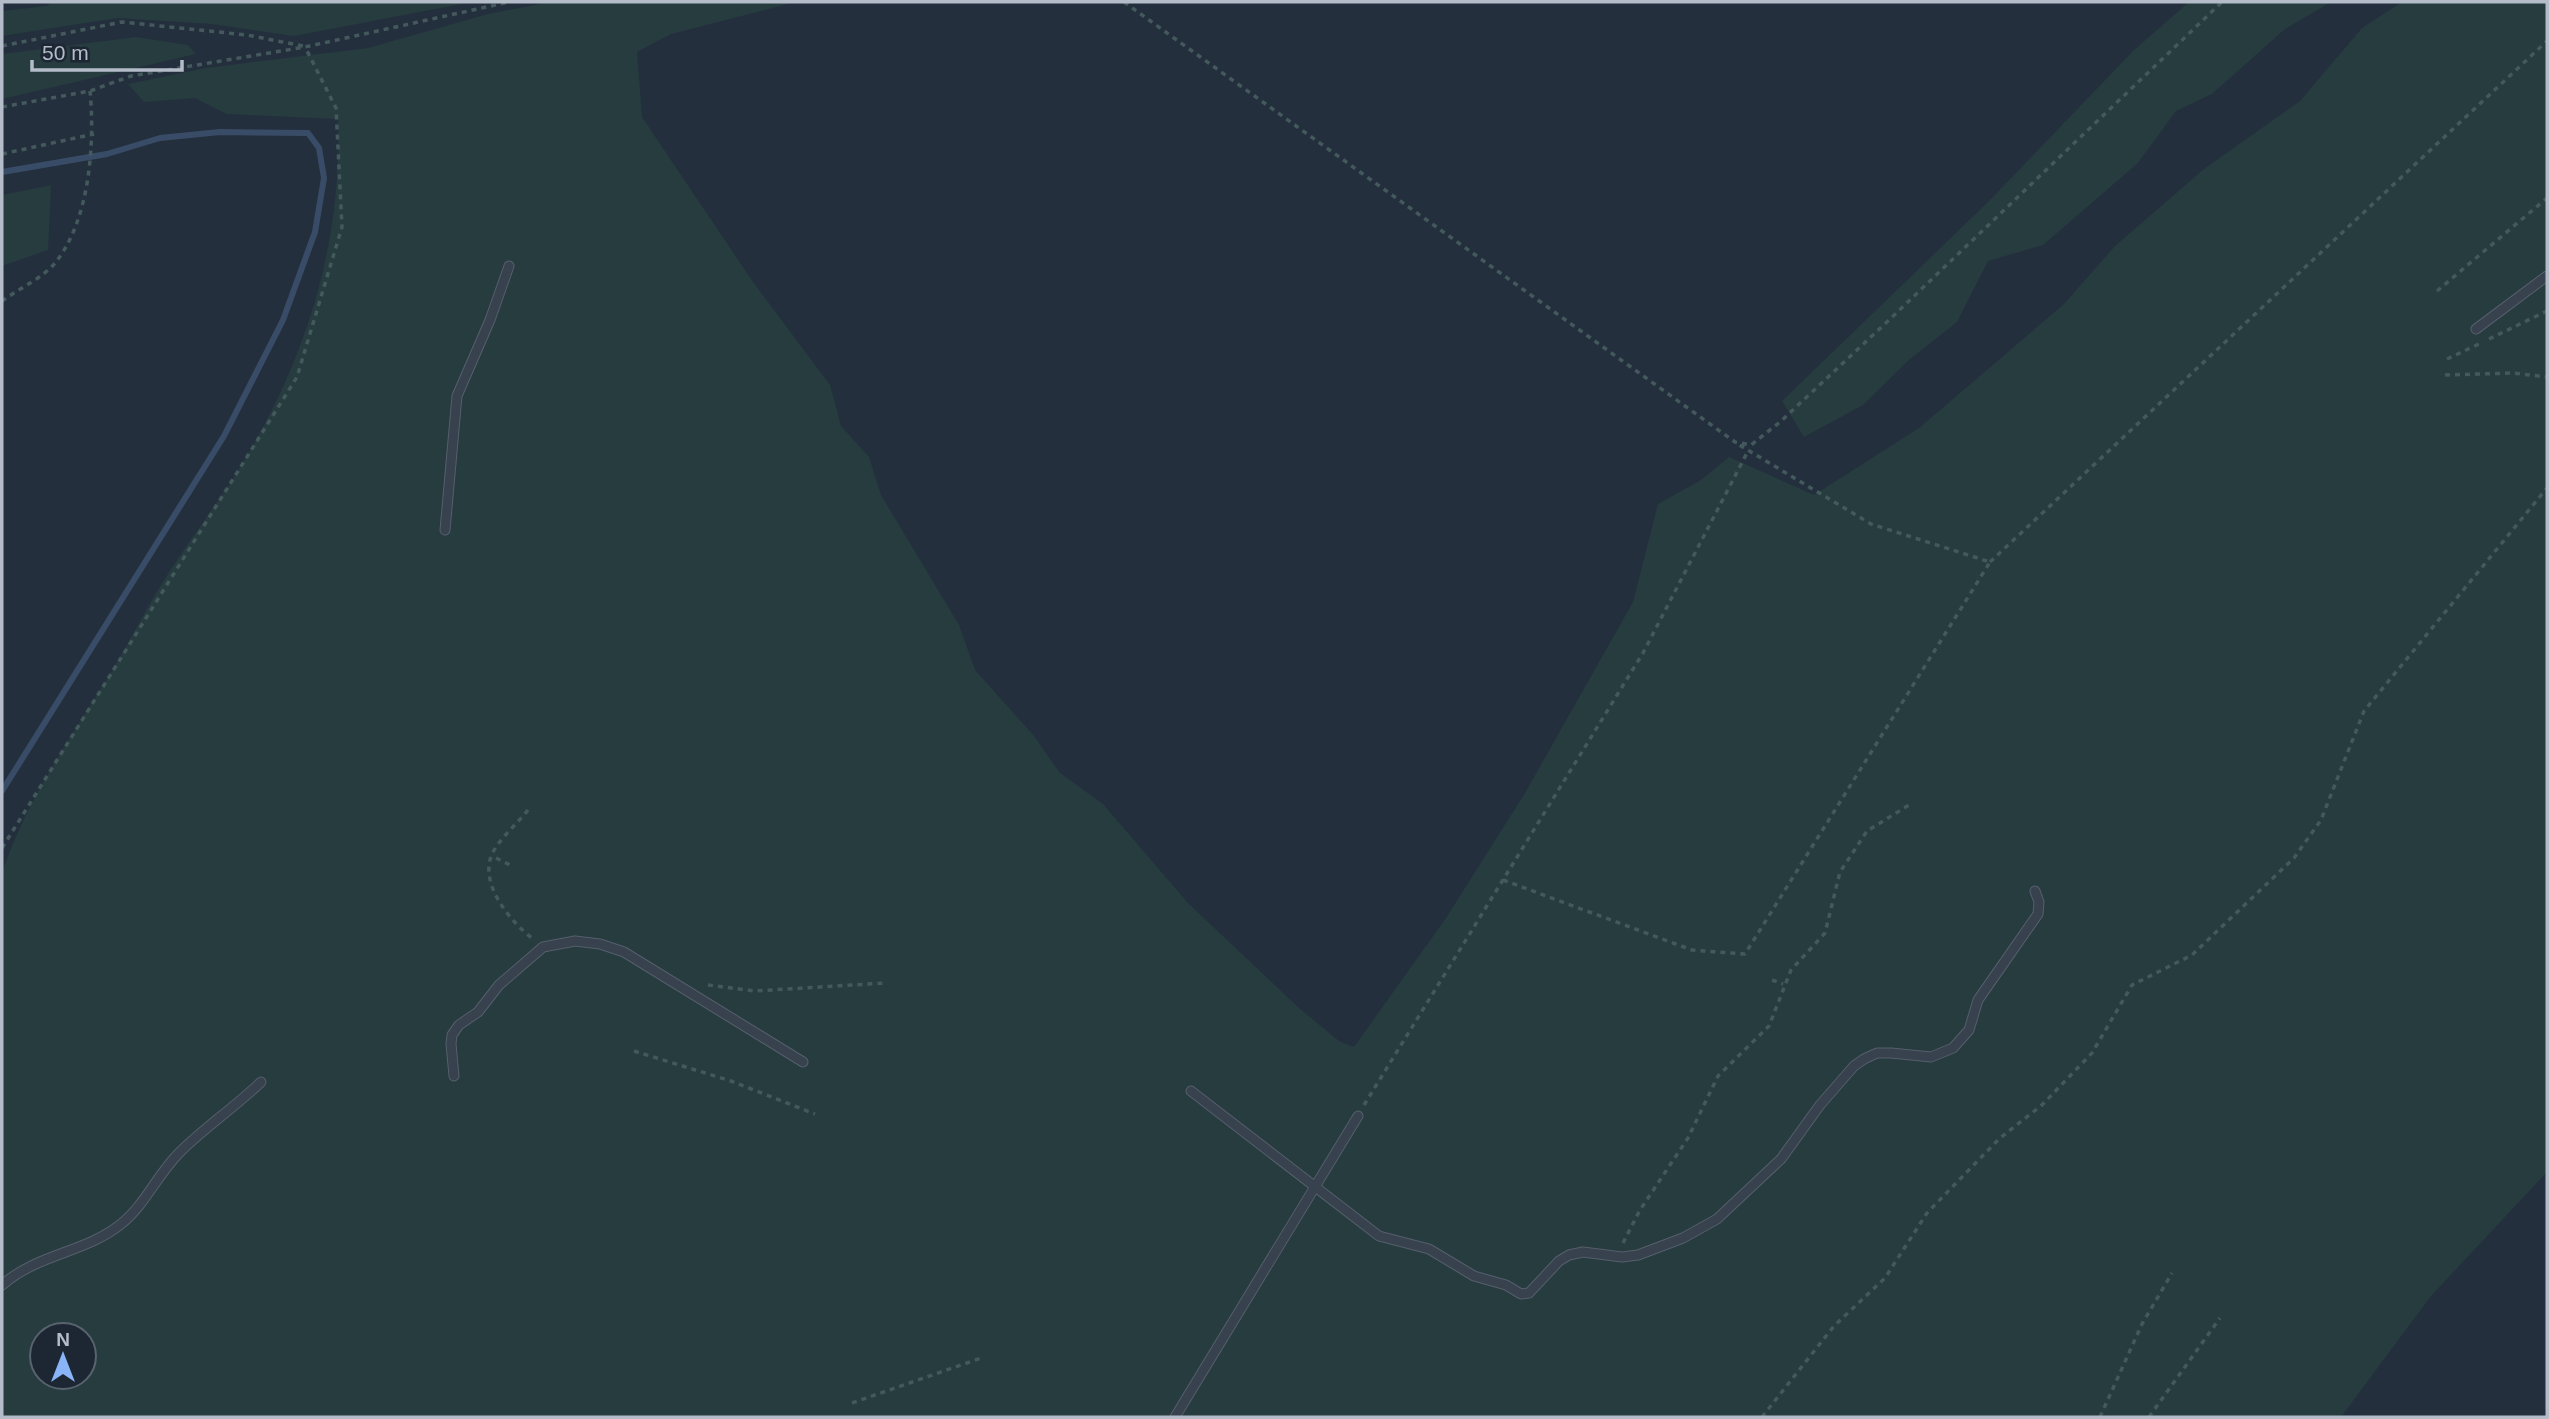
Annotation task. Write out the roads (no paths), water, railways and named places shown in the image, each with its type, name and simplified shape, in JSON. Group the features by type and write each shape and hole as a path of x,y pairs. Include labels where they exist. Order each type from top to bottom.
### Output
{"lane":[{"path":"445,530 457,396 490,320 509,266"},
{"path":"2476,329 2547,276"},
{"path":"1191,1091 1379,1236 1429,1249 1460,1269 1521,1294 1529,1293 1559,1261 1570,1255 1583,1252 1622,1257 1653,1251 1717,1219 1781,1159 1820,1105 1854,1066 1864,1059 1891,1053 1931,1056 1953,1048 1969,1030 1978,1000 2038,914 2039,902 2035,891"},
{"path":"454,1076 452,1035 459,1025 486,1004 499,985 543,947 575,941 600,944 624,952 803,1062"},
{"path":"2,1285 30,1263 100,1237 120,1225 134,1212 162,1172 180,1152 261,1082"},
{"path":"1175,1417 1358,1116"}],"waterway":[{"path":"2,172 107,154 160,138 220,132 308,133 319,148 324,178 315,232 283,320 224,436 2,791"}]}
